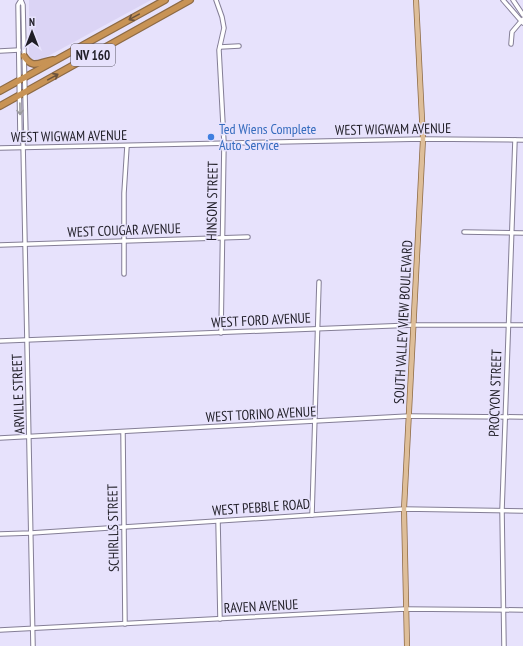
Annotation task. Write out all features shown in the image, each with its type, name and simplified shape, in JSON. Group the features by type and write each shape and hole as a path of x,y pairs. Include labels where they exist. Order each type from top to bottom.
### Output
{"highway":[{"name":"NV 160","path":"0,91 165,0"},
{"name":"NV 160","path":"0,106 190,0"},
{"path":"24,56 28,62 35,65 57,60"}],"main road":[{"name":"SOUTH VALLEY VIEW BOULEVARD","path":"407,646 404,509 423,139 416,0"}],"street":[{"name":"ARVILLE STREET","path":"21,0 18,5 19,50 22,79"},
{"name":"ARVILLE STREET","path":"21,0 23,5 24,56 20,137 24,142 33,646"},
{"name":"HINSON STREET","path":"216,0 224,28 220,47 224,143 221,333"},
{"path":"504,0 522,21 512,32 511,44"},
{"path":"513,0 523,15"},
{"path":"220,47 239,46"},
{"path":"0,51 19,50"},
{"name":"WEST WIGWAM AVENUE","path":"0,148 423,139 523,140"},
{"name":"PROCYON STREET","path":"504,646 502,510 515,140"},
{"path":"124,274 124,193 127,146"},
{"path":"464,232 523,233"},
{"name":"WEST COUGAR AVENUE","path":"0,245 248,237"},
{"path":"312,515 319,282"},
{"name":"WEST FORD AVENUE","path":"0,341 414,325 523,325"},
{"name":"WEST TORINO AVENUE","path":"0,438 409,416 523,417"},
{"name":"SCHIRLLS STREET","path":"123,432 125,624"},
{"name":"WEST PEBBLE ROAD","path":"0,534 404,509 523,511"},
{"path":"218,521 220,619"},
{"name":"RAVEN AVENUE","path":"0,630 405,609 523,610"}],"shaded area":[{"path":"29,0 151,0 39,61 32,59 29,55"}],"place":[{"name":"Ted Wiens Complete Auto Service","path":"211,137"}]}
